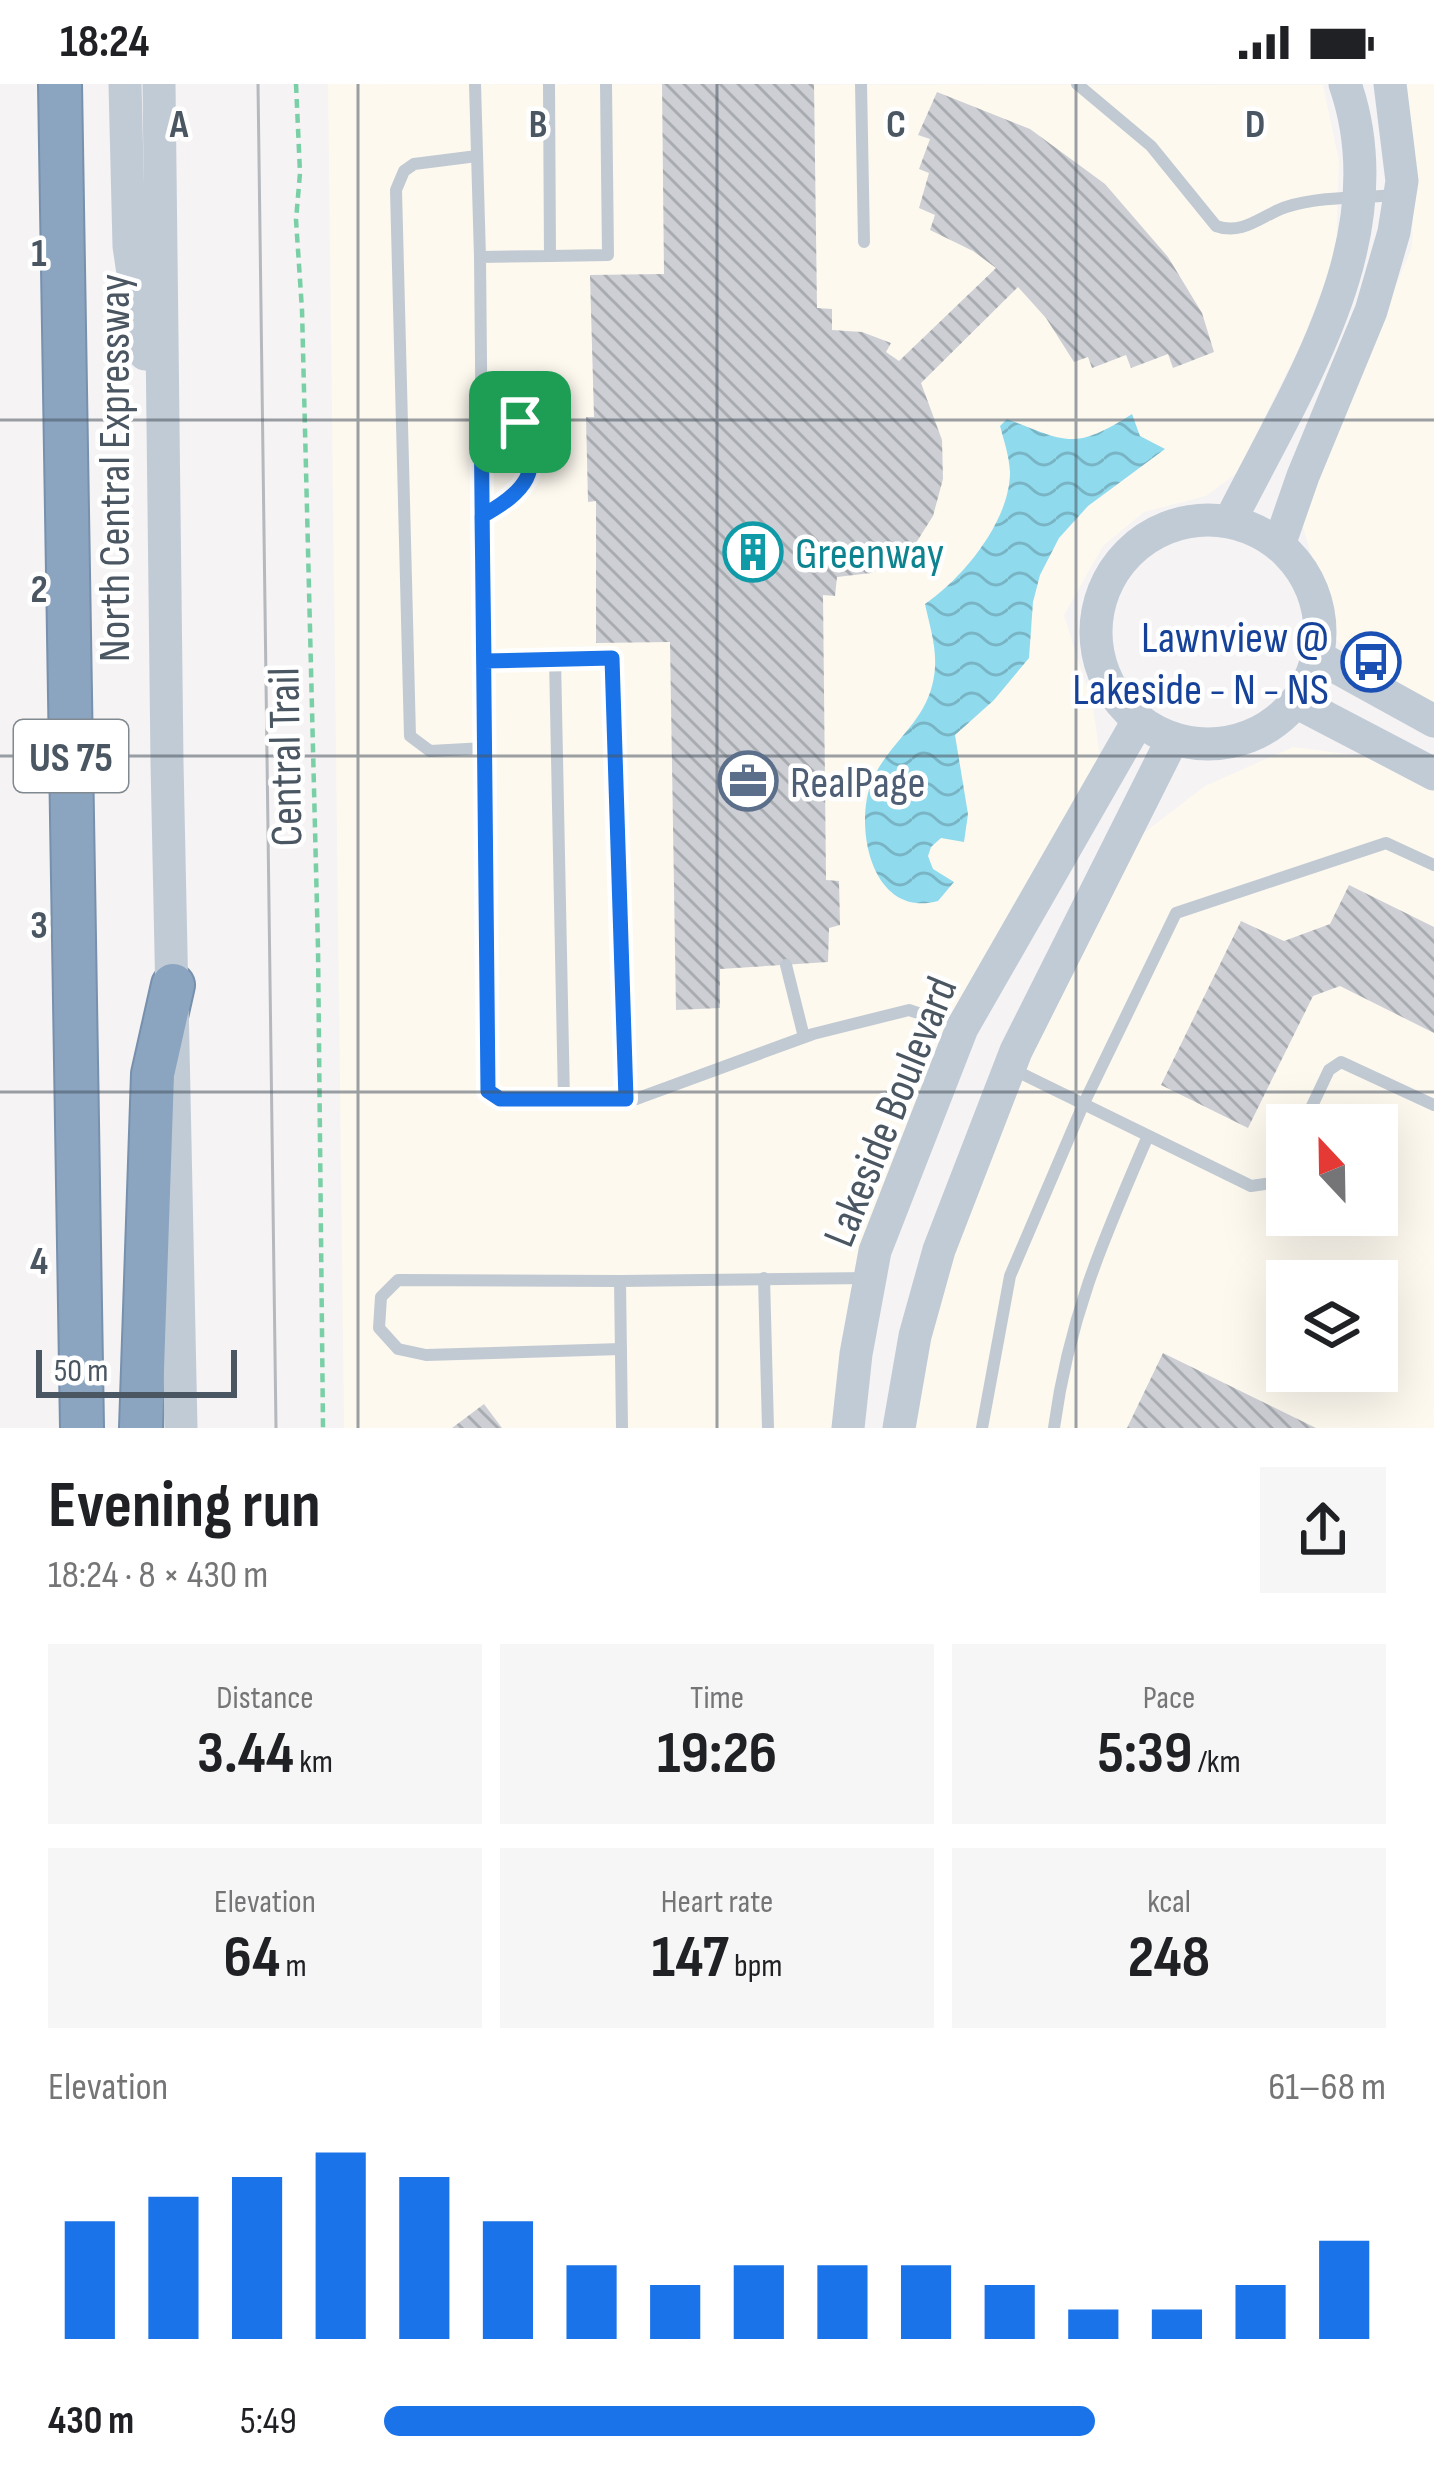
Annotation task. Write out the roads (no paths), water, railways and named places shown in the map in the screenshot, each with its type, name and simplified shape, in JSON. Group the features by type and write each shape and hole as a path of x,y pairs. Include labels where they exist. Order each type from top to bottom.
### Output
{"highway":[{"name":"North Central Expressway","path":"60,84 82,1428"},
{"path":"141,1428 153,1074 173,986"}],"street":[{"path":"125,84 129,246 163,474"},
{"name":"North Central Expressway","path":"159,84 181,1428"},
{"path":"1229,521 1328,327 1344,280 1361,162 1345,84"},
{"path":"1280,544 1370,310 1394,232 1400,140 1390,84"},
{"path":"1196,520 1229,521 1280,544 1301,568 1315,595 1321,626 1318,657 1296,703 1271,726 1240,741 1206,745 1172,740 1138,721 1114,697 1100,667 1094,634 1099,602 1112,571 1135,545 1164,528 1196,520"},
{"path":"1318,657 1434,721"},
{"path":"1296,703 1434,774"},
{"name":"Lakeside Boulevard","path":"848,1428 875,1251 962,1028 1138,721"},
{"path":"899,1428 915,1336 940,1250 1013,1059 1172,740"},
{"path":"962,1028 1013,1059"}],"lane":[{"path":"475,84 488,1091 500,1099 636,1099 804,1037 909,1010 962,1028"},
{"path":"549,84 550,256"},
{"path":"480,257 608,255 606,84"},
{"path":"861,84 865,242"},
{"path":"1077,84 1151,146 1216,226 1235,230 1286,207 1400,195"},
{"path":"477,156 414,164 404,171 396,190 410,736 430,751 485,748"},
{"path":"481,401 506,410 520,422 530,442 532,463 526,484 512,499 482,516"},
{"path":"484,661 612,658 626,1099"},
{"path":"555,659 564,1100"},
{"path":"982,1428 1010,1276 1083,1105 1176,913 1386,843 1434,865"},
{"path":"786,965 804,1037"},
{"path":"1013,1059 1083,1105 1258,1187 1266,1185"},
{"path":"1313,1104 1329,1070 1341,1061 1434,1106"},
{"path":"1054,1428 1063,1361 1088,1275 1148,1136"},
{"path":"764,1278 769,1428"},
{"path":"621,1349 426,1354 398,1349 380,1328 381,1297 398,1280 871,1278"},
{"path":"620,1281 622,1428"}],"water":[{"path":"1132,414 1140,436 1165,449 1088,506 1059,538 1040,575 1033,602 1029,658 994,700 955,735 968,814 964,842 941,838 928,856 933,869 954,882 938,901 915,903 897,896 873,865 867,844 867,800 878,768 921,712 932,686 935,654 925,604 969,564 1002,510 1010,472 1000,426 1007,419 1058,437 1083,438"}],"tram line":[{"path":"258,84 276,1428"}],"place":[{"name":"Greenway","path":"753,552"},
{"name":"Lawnview @ Lakeside - N - NS","path":"1371,662"},
{"name":"RealPage","path":"748,781"}]}
